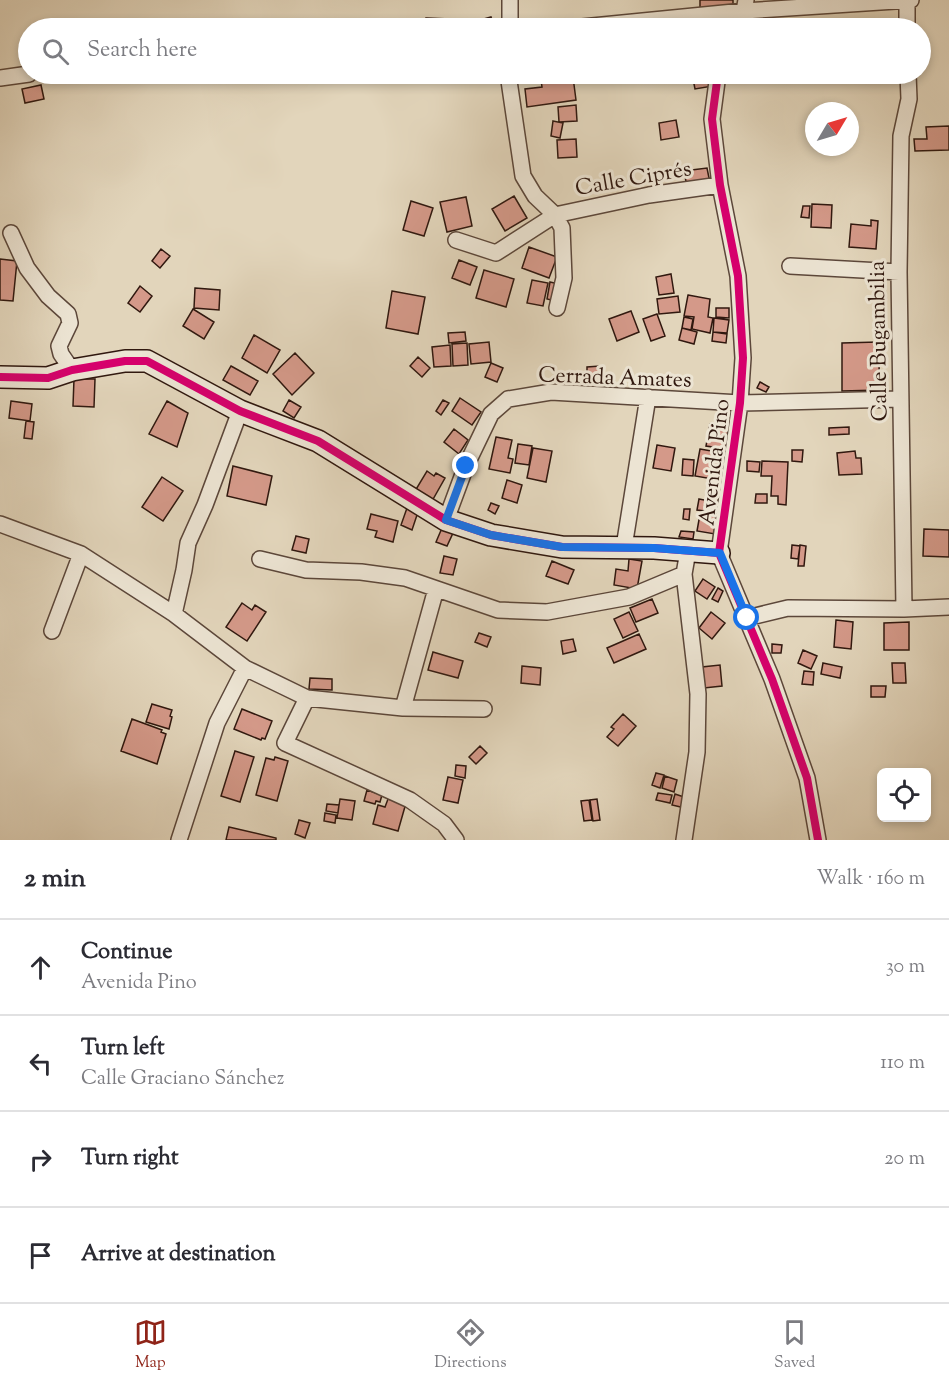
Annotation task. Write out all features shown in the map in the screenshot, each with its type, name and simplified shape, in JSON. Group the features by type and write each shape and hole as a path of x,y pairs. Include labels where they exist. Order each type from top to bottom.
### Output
{"street":[{"path":"510,0 510,18"},
{"path":"647,18 745,5 911,0"},
{"path":"907,1 907,18"},
{"path":"0,78 18,76"},
{"path":"509,84 523,176 535,196 555,215 562,228 564,278 557,308"},
{"name":"Avenida Pino","path":"717,84 712,119 720,185 738,276 743,358 740,403 720,553 772,679 807,778 818,840"},
{"name":"Calle Bugambilia","path":"904,609 899,272 901,136 909,99 908,84"},
{"name":"Calle Ciprés","path":"555,215 649,195 720,185"},
{"path":"456,240 496,253 555,215"},
{"path":"11,233 27,268 48,296 68,314 70,323 59,346 61,354 72,369"},
{"path":"790,266 899,272"},
{"path":"0,377 48,378 72,369 125,361 147,361 240,411 318,441 446,520 491,535 562,547 624,547 720,553"},
{"name":"Cerrada Amates","path":"446,520 466,466 491,414 508,399 550,392 740,403 900,399"},
{"path":"624,547 648,397"},
{"path":"174,614 188,543 205,505 240,411"},
{"path":"0,524 81,554 174,614 245,668 307,698 403,708 484,709"},
{"path":"684,840 697,752 698,694 684,574 688,551"},
{"path":"52,631 81,554"},
{"path":"260,559 306,570 361,572 405,578 498,610 547,612 629,597 684,574"},
{"path":"403,708 436,589"},
{"path":"747,618 789,608 949,607"},
{"path":"179,840 217,723 245,668"},
{"path":"307,698 285,743 410,800 444,824 456,840"}],"building":[{"path":"700,0 733,0 733,12 700,11"},
{"path":"542,84 574,84 576,100 527,107 525,89 542,87"},
{"path":"694,84 713,84 713,86 695,89"},
{"path":"41,85 44,99 25,103 22,89"},
{"path":"576,105 577,121 559,122 558,107"},
{"path":"676,120 679,137 661,140 659,123"},
{"path":"553,121 563,123 560,138 551,136"},
{"path":"949,126 949,150 915,151 914,139 927,139 926,127"},
{"path":"576,139 577,157 558,158 557,140"},
{"path":"707,168 710,183 687,187 684,171"},
{"path":"514,196 527,218 505,231 492,209"},
{"path":"466,197 472,226 447,232 440,202"},
{"path":"411,201 433,208 424,236 403,230"},
{"path":"812,204 832,205 831,228 811,227"},
{"path":"803,206 810,206 809,218 801,217"},
{"path":"871,220 878,221 876,249 849,247 851,224 871,226"},
{"path":"529,247 557,257 549,278 522,268"},
{"path":"161,249 170,256 160,268 152,261"},
{"path":"0,259 17,261 13,301 0,300"},
{"path":"459,260 477,267 470,285 452,278"},
{"path":"484,270 514,279 506,307 476,298"},
{"path":"671,274 674,293 659,295 656,277"},
{"path":"532,280 548,283 543,306 527,303"},
{"path":"550,282 559,284 556,301 547,299"},
{"path":"140,286 152,296 140,312 128,303"},
{"path":"195,288 220,290 219,310 194,308"},
{"path":"392,291 425,297 418,334 386,328"},
{"path":"688,295 710,299 708,317 713,318 710,333 692,329 694,317 684,316"},
{"path":"678,296 680,312 659,314 657,299"},
{"path":"716,308 729,308 729,318 716,317"},
{"path":"193,309 214,322 204,339 183,326"},
{"path":"631,311 639,332 617,341 609,319"},
{"path":"657,314 665,336 651,341 643,319"},
{"path":"684,317 693,319 691,330 682,328"},
{"path":"714,318 729,320 727,333 713,332"},
{"path":"682,328 697,332 694,344 679,340"},
{"path":"465,332 466,341 449,343 448,333"},
{"path":"713,332 727,334 726,343 712,341"},
{"path":"254,335 280,350 267,373 242,358"},
{"path":"489,342 491,362 471,364 469,344"},
{"path":"878,342 880,390 842,391 842,343"},
{"path":"467,343 468,365 453,366 452,344"},
{"path":"450,345 451,366 434,367 432,347"},
{"path":"295,353 314,373 292,395 273,374"},
{"path":"418,357 430,368 422,377 410,366"},
{"path":"491,363 503,368 497,382 485,377"},
{"path":"231,366 258,381 250,395 223,380"},
{"path":"600,366 601,376 587,376 587,367"},
{"path":"74,379 95,379 94,407 73,406"},
{"path":"760,382 769,387 766,392 757,388"},
{"path":"460,398 481,412 472,425 452,411"},
{"path":"289,400 301,407 294,418 283,411"},
{"path":"443,400 449,403 441,415 436,411"},
{"path":"11,401 32,404 30,421 9,418"},
{"path":"167,401 188,413 177,447 149,434"},
{"path":"26,421 34,422 32,439 24,438"},
{"path":"710,424 730,428 726,449 706,446"},
{"path":"849,427 849,434 829,435 829,428"},
{"path":"454,429 468,440 459,454 444,442"},
{"path":"496,437 512,440 508,458 513,459 510,473 489,469"},
{"path":"518,444 532,446 529,465 515,463"},
{"path":"657,445 675,448 671,471 653,468"},
{"path":"533,448 552,451 546,482 527,478"},
{"path":"700,449 729,454 724,481 695,476"},
{"path":"792,450 803,450 802,462 792,461"},
{"path":"855,451 856,458 861,458 862,474 839,475 837,453"},
{"path":"683,459 694,460 693,476 682,475"},
{"path":"747,461 760,462 759,472 747,471"},
{"path":"762,461 788,462 786,505 778,504 778,496 771,496 772,476 761,476"},
{"path":"233,466 272,476 266,505 227,496"},
{"path":"427,471 434,476 436,473 445,478 432,501 415,491"},
{"path":"162,477 183,491 163,521 142,507"},
{"path":"507,480 522,485 517,503 502,498"},
{"path":"756,494 767,494 767,503 755,503"},
{"path":"699,499 715,502 713,512 697,510"},
{"path":"491,503 499,506 495,514 488,510"},
{"path":"407,508 418,512 412,530 401,525"},
{"path":"684,509 690,509 689,520 683,519"},
{"path":"371,514 398,521 393,542 375,537 377,531 367,529"},
{"path":"700,514 718,517 715,534 697,531"},
{"path":"442,528 453,533 447,546 436,542"},
{"path":"924,529 949,530 949,557 923,556"},
{"path":"681,531 694,532 693,539 679,537"},
{"path":"296,536 309,539 306,553 292,550"},
{"path":"792,545 800,546 798,559 791,558"},
{"path":"800,545 806,546 804,566 798,566"},
{"path":"444,556 457,559 453,575 440,573"},
{"path":"629,559 642,561 637,589 614,585 616,569 628,571"},
{"path":"552,561 574,570 568,584 546,576"},
{"path":"703,579 715,587 707,599 695,591"},
{"path":"718,588 723,591 718,602 712,599"},
{"path":"652,599 658,613 636,622 630,608"},
{"path":"242,603 252,610 255,605 266,612 247,641 226,627"},
{"path":"629,612 638,631 623,638 614,619"},
{"path":"711,612 725,623 712,639 699,628"},
{"path":"836,620 853,622 851,649 834,647"},
{"path":"909,622 909,650 884,650 884,623"},
{"path":"479,633 491,637 487,647 475,642"},
{"path":"639,634 646,649 614,663 607,648"},
{"path":"573,639 576,651 563,654 561,641"},
{"path":"772,644 782,645 781,653 772,653"},
{"path":"803,650 817,656 811,669 798,663"},
{"path":"433,652 463,661 458,678 428,670"},
{"path":"823,663 842,667 840,678 821,674"},
{"path":"892,663 905,663 906,683 893,683"},
{"path":"720,665 722,686 704,688 702,667"},
{"path":"522,666 541,668 540,685 521,683"},
{"path":"804,671 814,672 813,685 802,684"},
{"path":"310,678 332,679 332,690 309,689"},
{"path":"871,686 886,686 885,697 871,697"},
{"path":"152,704 172,710 169,729 146,722"},
{"path":"242,709 272,721 265,739 261,740 234,729"},
{"path":"623,714 636,726 618,746 607,737 614,729 611,727"},
{"path":"132,719 162,730 161,732 166,734 157,764 121,751"},
{"path":"480,746 487,753 476,764 469,757"},
{"path":"235,751 254,757 240,802 221,796"},
{"path":"275,757 288,761 277,801 256,795 266,758 274,760"},
{"path":"456,765 466,766 465,778 455,776"},
{"path":"656,773 664,775 660,788 652,785"},
{"path":"665,776 677,780 674,792 662,788"},
{"path":"448,777 463,780 458,803 443,800"},
{"path":"367,790 382,795 380,802 376,801 375,804 364,801"},
{"path":"658,793 672,795 670,803 656,800"},
{"path":"675,794 687,798 685,808 672,805"},
{"path":"340,799 355,801 352,820 337,818"},
{"path":"388,799 406,803 398,831 373,824 378,805 385,807"},
{"path":"597,799 600,820 593,821 590,800"},
{"path":"589,800 592,820 584,821 581,801"},
{"path":"327,804 339,805 338,813 326,811"},
{"path":"325,813 336,815 335,823 324,821"},
{"path":"299,820 310,823 305,838 295,834"},
{"path":"229,827 276,838 276,840 226,840"}],"cycle path":[{"path":"717,84 712,119 720,185 738,276 743,358 740,403 719,553 772,679 807,778 818,840"},
{"path":"0,377 48,378 72,370 125,361 147,361 240,411 318,441 446,520 491,535 562,547 654,548 719,553"}],"route":[{"path":"466,466 446,520 491,535 562,547 654,548 720,553 747,618"}]}
